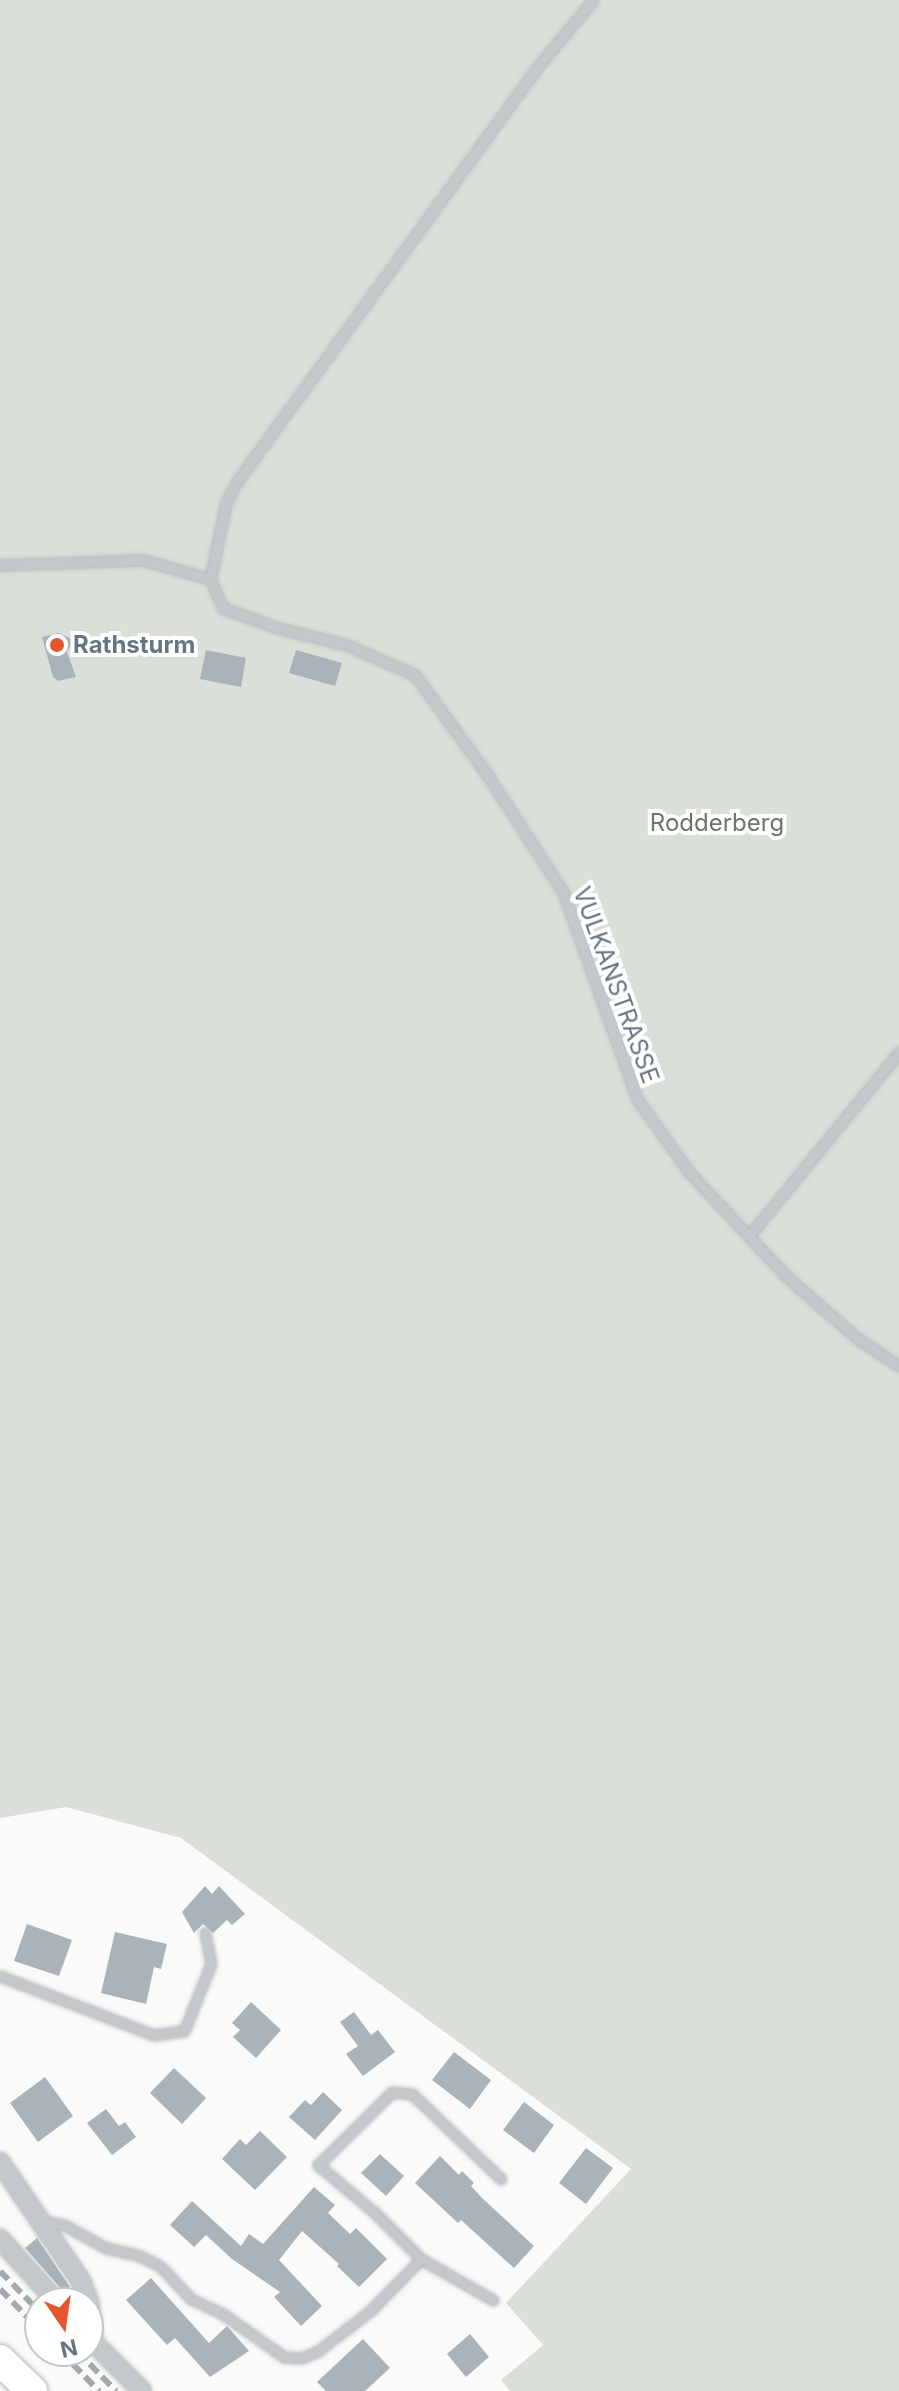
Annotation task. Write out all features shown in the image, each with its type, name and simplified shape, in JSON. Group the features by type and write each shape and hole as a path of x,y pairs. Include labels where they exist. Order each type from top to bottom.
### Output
{"main road":[{"path":"0,2360 32,2391"}],"street":[{"path":"0,2162 83,2287"},
{"path":"0,2239 44,2287"},
{"path":"104,2353 142,2391"}],"lane":[{"path":"0,565 143,560 210,579 226,503 247,467 530,77 593,0"},
{"name":"VULKANSTRASSE","path":"210,579 223,608 278,628 347,645 415,675 486,773 563,892 637,1099 689,1172 787,1277 858,1339 899,1366"},
{"path":"749,1236 899,1052"},
{"path":"0,1976 154,2035 184,2031 211,1964 205,1933"},
{"path":"493,2300 421,2259 375,2213 318,2165 392,2092 412,2094 501,2179"},
{"path":"42,2221 64,2225 106,2248 140,2256 160,2266 191,2299 223,2314 284,2357 302,2358 318,2351 370,2311 421,2259"}],"green space":[{"name":"Rodderberg","path":"0,0 899,0 899,2391 510,2391 501,2380 543,2345 506,2303 631,2169 181,1838 66,1807 0,1818"}],"building":[{"path":"58,633 74,640 67,652 76,677 58,681 53,677 42,637"},
{"path":"206,650 246,658 241,687 200,679"},
{"path":"296,650 342,663 335,686 289,673"},
{"path":"205,1886 212,1894 219,1886 245,1914 232,1925 227,1920 213,1933 203,1924 194,1933 182,1912"},
{"path":"27,1924 72,1940 59,1976 14,1961"},
{"path":"115,1932 167,1944 161,1969 154,1967 146,2004 101,1993"},
{"path":"251,2002 281,2030 256,2058 233,2037 240,2030 232,2023"},
{"path":"354,2012 371,2035 378,2030 395,2052 363,2076 346,2054 358,2046 340,2022"},
{"path":"454,2052 491,2080 470,2109 432,2080"},
{"path":"174,2068 206,2098 182,2124 150,2093"},
{"path":"45,2077 73,2116 38,2142 10,2103"},
{"path":"323,2092 342,2110 315,2140 289,2117 305,2100 311,2105"},
{"path":"524,2102 554,2125 534,2153 503,2130"},
{"path":"106,2109 119,2126 125,2122 136,2137 112,2155 87,2123"},
{"path":"260,2131 287,2157 255,2190 222,2159 240,2139 246,2145"},
{"path":"586,2148 613,2168 586,2204 559,2183"},
{"path":"380,2154 404,2176 386,2196 361,2173"},
{"path":"440,2156 459,2175 462,2171 474,2183 471,2186 482,2198 534,2246 514,2268 415,2183"},
{"path":"314,2187 335,2205 328,2213 350,2234 356,2228 387,2259 359,2287 302,2231 279,2260 322,2306 301,2326 274,2297 280,2292 232,2259 206,2235 194,2247 170,2225 192,2201 241,2246 249,2234 263,2244"},
{"path":"37,2238 70,2287 60,2287 25,2248"},
{"path":"151,2278 209,2343 227,2326 249,2351 210,2377 175,2338 167,2345 126,2300"},
{"path":"470,2334 489,2357 466,2377 447,2354"},
{"path":"363,2339 390,2368 365,2391 326,2391 317,2382"}],"railway":[{"path":"0,2271 24,2296"},
{"path":"0,2289 24,2314"},
{"path":"76,2367 99,2391"},
{"path":"93,2367 116,2391"}],"place":[{"name":"Rathsturm","path":"57,645"}]}
